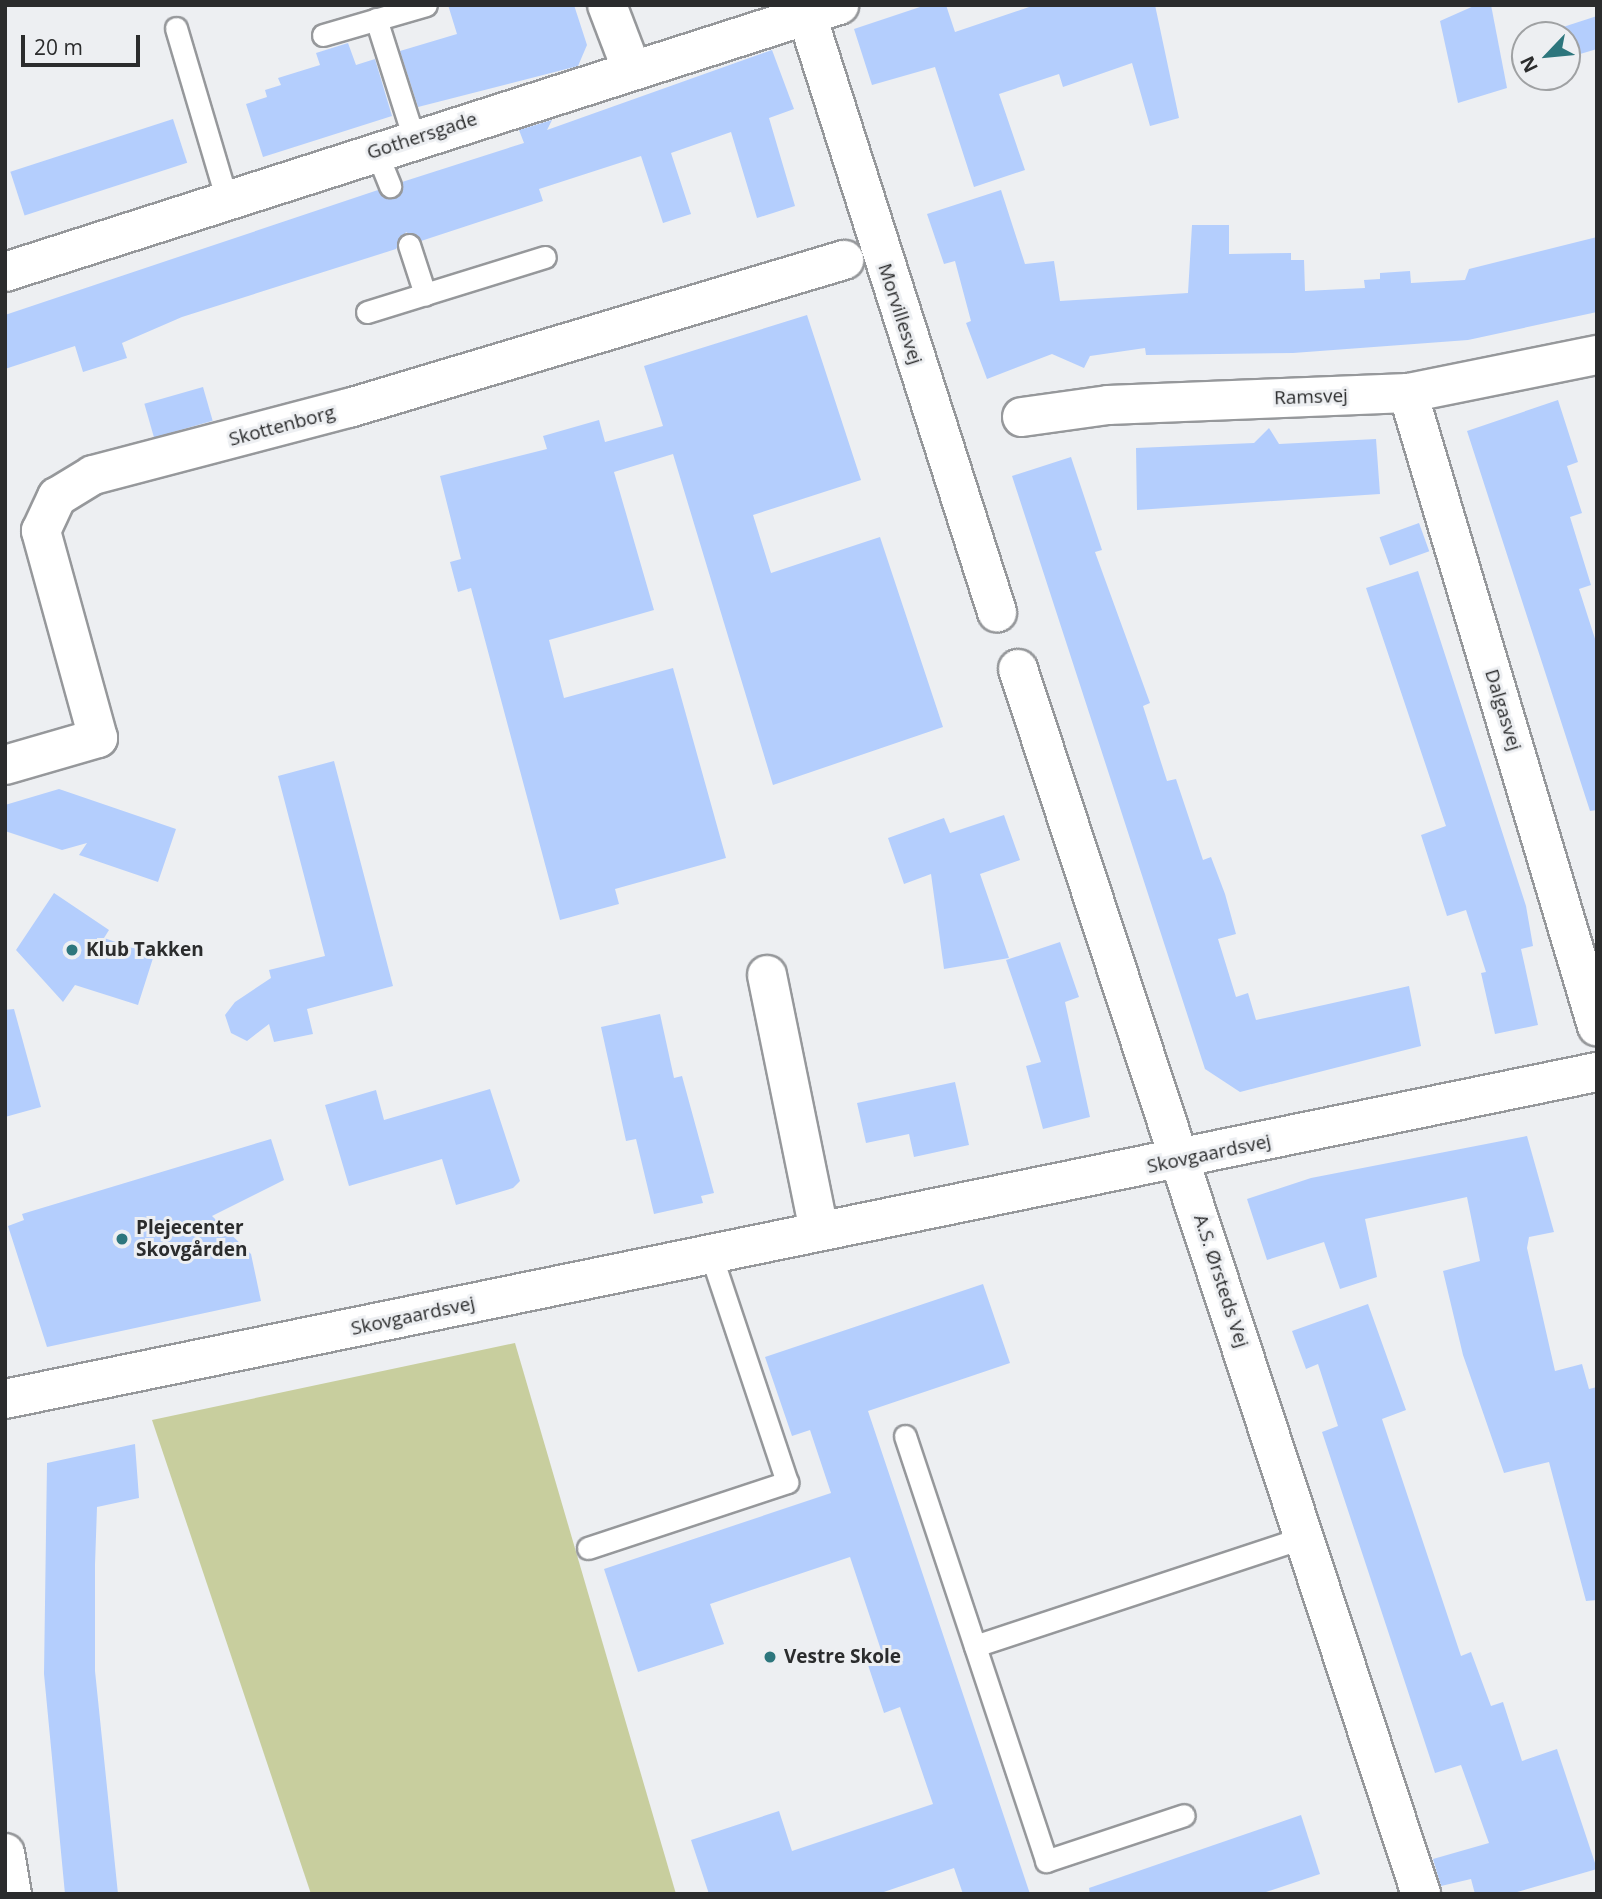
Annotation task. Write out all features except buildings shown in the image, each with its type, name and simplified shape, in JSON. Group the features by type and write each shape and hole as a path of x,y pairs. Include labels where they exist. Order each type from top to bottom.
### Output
{"street":[{"path":"607,5 631,68"},
{"name":"Gothersgade","path":"5,272 631,68 823,10"},
{"name":"Morvillesvej","path":"823,10 997,612"},
{"name":"Skottenborg","path":"5,765 98,738 41,531 57,497 93,475 349,408 844,260"},
{"name":"Ramsvej","path":"1022,417 1108,405 1408,393 1597,355"},
{"name":"Dalgasvej","path":"1408,393 1597,1026"},
{"name":"A.S. Ørsteds Vej","path":"1018,668 1421,1894"},
{"path":"766,975 819,1230"},
{"name":"Skovgaardsvej","path":"5,1399 711,1255 819,1230 1181,1161 1597,1072"},
{"path":"5,1853 12,1894"}],"lane":[{"path":"323,35 426,5"},
{"path":"376,19 414,139"},
{"path":"176,28 227,200"},
{"path":"376,151 390,186"},
{"path":"409,245 425,294"},
{"path":"367,313 545,257"},
{"path":"588,1548 787,1482 711,1255"},
{"path":"905,1436 1046,1861 1184,1815"},
{"path":"975,1646 1305,1537"}],"green space":[{"path":"515,1343 676,1894 311,1894 152,1420"}],"place":[{"name":"Klub Takken","path":"72,950"},
{"name":"Plejecenter Skovgården","path":"122,1239"},
{"name":"Vestre Skole","path":"770,1657"}]}
